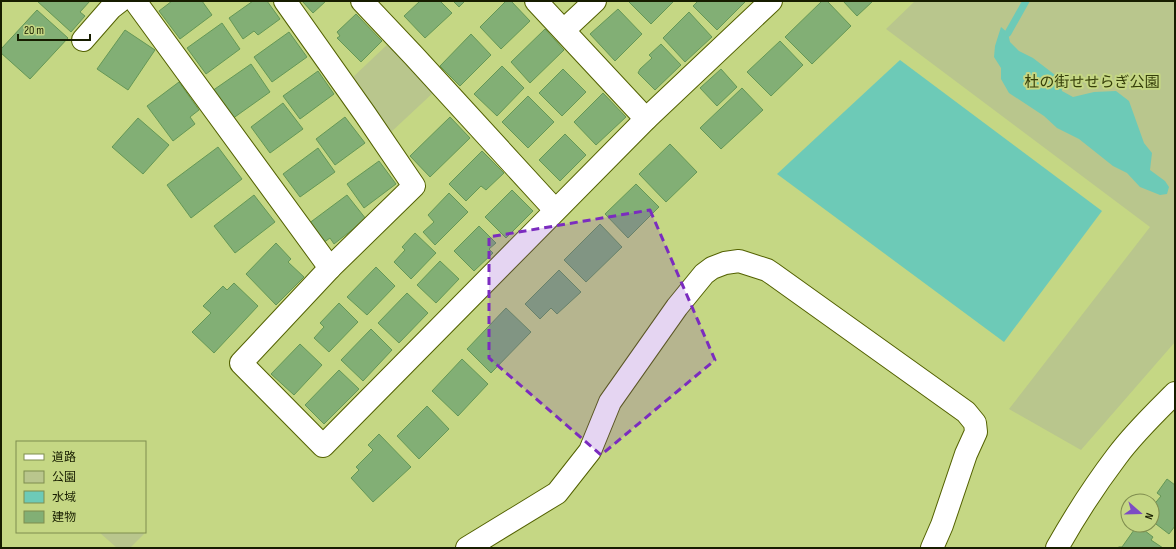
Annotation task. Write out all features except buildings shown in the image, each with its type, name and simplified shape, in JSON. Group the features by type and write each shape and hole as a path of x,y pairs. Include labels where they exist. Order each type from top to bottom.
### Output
{"street":[{"path":"83,40 111,8 120,1"},
{"path":"135,1 330,268"},
{"path":"285,1 414,186 330,268 241,363 323,446 646,119 770,1"},
{"path":"362,1 555,210"},
{"path":"536,1 646,119"},
{"path":"564,30 595,1"},
{"path":"468,548 556,493 590,451 610,402 677,307 704,274 712,268 725,263 739,261 773,274 966,412 975,423 976,432 966,454 942,525 932,548"},
{"path":"1057,548 1091,493 1118,455 1150,418 1175,393"}],"highlighted area":[{"path":"650,210 715,360 601,455 489,358 489,237"}],"green space":[{"name":"杜の街せせらぎ公園","path":"915,1 1175,1 1175,342 1081,450 1009,409 1150,227 886,29"},
{"path":"389,43 435,91 390,133 352,78"},
{"path":"100,533 144,533 130,548 117,548"}],"water":[{"path":"1001,27 1008,33 1010,42 1019,51 1033,58 1059,78 1062,91 1073,97 1094,92 1116,91 1129,101 1144,143 1152,153 1150,170 1165,181 1169,187 1167,194 1160,195 1140,187 1127,173 1113,166 1079,139 1057,128 1044,116 1009,93 1001,79 1001,68 994,57 995,46"},
{"path":"900,60 1102,211 1004,342 777,174"}],"waterway":[{"path":"1008,33 1026,1"}]}
